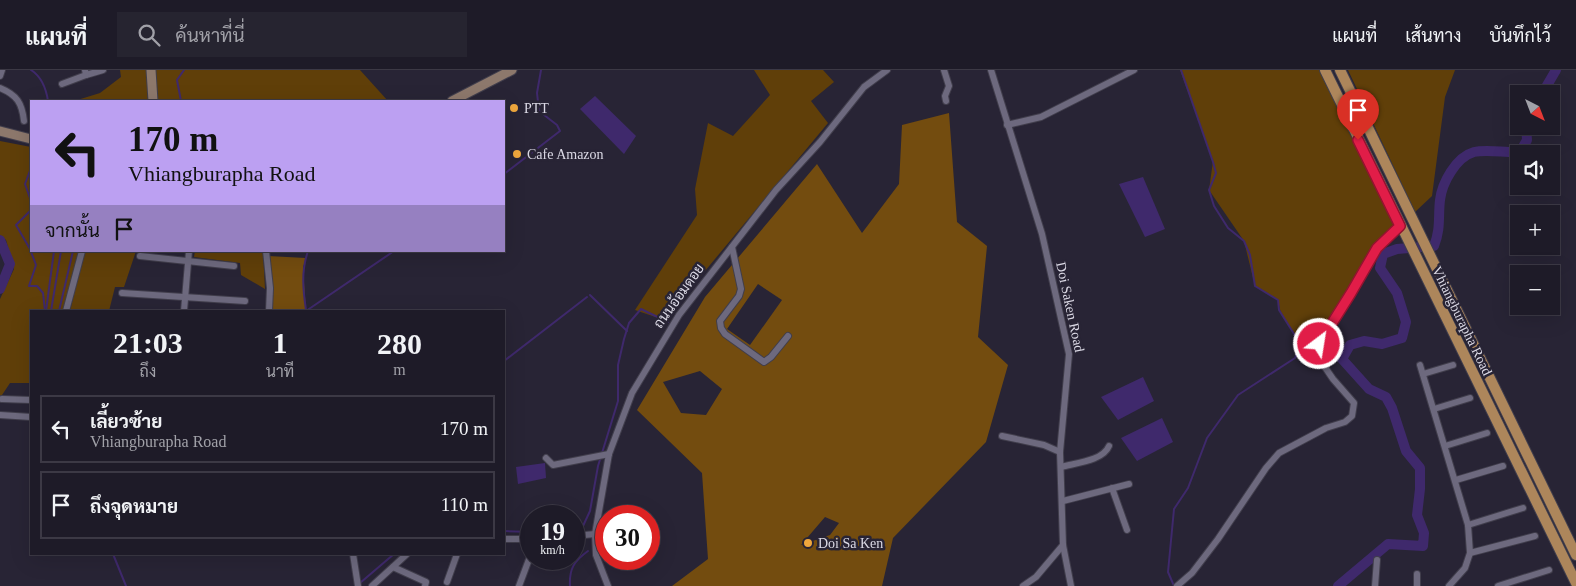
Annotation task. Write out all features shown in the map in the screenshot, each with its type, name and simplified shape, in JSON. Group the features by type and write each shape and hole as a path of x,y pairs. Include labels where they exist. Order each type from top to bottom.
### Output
{"main road":[{"path":"152,70 154,100"},
{"path":"454,100 512,70"},
{"name":"Vhiangburapha Road","path":"1325,70 1416,260 1576,583"},
{"name":"Vhiangburapha Road","path":"1340,70 1576,555"},
{"path":"0,131 30,139"}],"street":[{"path":"62,84 86,72 103,70"},
{"name":"ถนนอ้อมดอย","path":"600,505 609,454 632,393 679,315 776,190 820,142 864,87 887,70"},
{"path":"944,70 950,86 945,96 946,101"},
{"name":"Doi Saken Road","path":"991,70 1042,234 1069,354 1060,452 1063,545 1071,586"},
{"path":"1007,126 1041,117 1134,70"},
{"path":"0,88 17,97 21,103 24,122"},
{"path":"1177,586 1192,573 1213,546 1266,468 1279,453 1326,428 1344,422 1352,416 1354,402 1333,379 1320,360 1319,344 1377,248 1400,226"},
{"path":"732,247 740,290 739,296 720,321 721,328 725,334 764,362 771,357 788,336"},
{"path":"66,310 82,252"},
{"path":"184,310 189,252"},
{"path":"266,252 270,288 269,310"},
{"path":"140,256 234,266"},
{"path":"122,293 245,301"},
{"path":"1420,365 1468,525 1470,554 1465,568 1449,586"},
{"path":"1423,374 1453,365"},
{"path":"1434,409 1470,398"},
{"path":"2,399 30,400"},
{"path":"0,415 30,417"},
{"path":"1445,446 1487,433"},
{"path":"1002,436 1044,445 1060,452"},
{"path":"1061,467 1098,456 1106,451 1109,446"},
{"path":"546,458 553,465 609,454"},
{"path":"1456,480 1503,466"},
{"path":"1063,501 1128,484"},
{"path":"1112,488 1127,530"},
{"path":"1468,525 1523,508"},
{"path":"585,535 595,534"},
{"path":"1470,554 1535,536"},
{"path":"505,539 520,539"},
{"path":"1023,586 1036,577 1063,545"},
{"path":"353,555 358,586"},
{"path":"372,586 406,555"},
{"path":"447,582 457,555"},
{"path":"1375,586 1376,560"},
{"path":"393,568 426,582 425,586"},
{"path":"520,586 526,570"},
{"name":"ถนนอ้อมดอย","path":"602,570 608,586"},
{"path":"1498,586 1549,570"},
{"path":"1416,574 1417,586"}],"shaded area":[{"path":"120,70 148,70 149,100 77,100 100,93 121,77"},
{"path":"155,70 360,70 387,100 157,100"},
{"path":"754,70 823,70 834,82 811,101 828,123 695,283 667,321 635,310 697,215 695,189 708,123 733,136 770,95"},
{"path":"1180,70 1321,70 1400,226 1374,244 1351,290 1332,317 1325,323 1316,343 1301,345 1281,314 1278,300 1255,286 1244,241 1209,190 1213,161"},
{"path":"1348,70 1455,70 1445,97 1432,196 1415,212"},
{"path":"595,96 636,136 624,154 580,109"},
{"path":"949,113 957,222 987,246 978,337 1008,365 986,442 893,538 882,586 672,586 708,559 702,473 637,410 705,297 817,164 862,233 899,184 902,125","holes":["758,284 782,300 750,345 727,329","700,371 722,389 706,415 681,413 663,382","825,517 839,523 830,535 801,545"]},
{"path":"0,141 30,147 30,252 81,252 63,310 30,310 30,383 10,383 0,398 0,299 14,269 6,240 0,235"},
{"path":"1143,177 1165,229 1145,237 1119,184"},
{"path":"84,252 136,252 124,287 115,287 109,310 70,310"},
{"path":"195,252 263,252 265,289 241,275 240,263 194,257"},
{"path":"268,256 306,258 303,267 306,310 266,310 266,302 273,298"},
{"path":"1143,377 1154,401 1118,420 1101,397"},
{"path":"1162,418 1173,442 1137,461 1121,438"},
{"path":"545,463 546,478 518,484 516,467"}],"waterway":[{"path":"31,70 43,83 48,100"},
{"path":"181,100 177,80 184,70"},
{"path":"505,173 560,131 557,125 539,111 537,93 541,70"},
{"path":"1174,586 1168,572 1174,509 1188,488 1207,438 1238,395 1295,358 1301,345 1279,310 1278,300 1255,286 1250,255 1244,241 1228,228 1214,206 1209,190 1216,173 1181,70"},
{"path":"1547,85 1556,70"},
{"path":"1338,586 1388,544 1423,546 1424,533 1417,515 1420,468 1406,451 1392,408 1386,397 1369,389 1342,359 1350,345 1364,341 1382,344 1402,338 1406,322 1397,293 1380,268 1383,254 1397,249 1434,246 1438,228 1441,193 1451,172 1461,159 1474,152 1520,152 1527,140 1527,135"},
{"path":"30,171 25,184 30,198"},
{"path":"30,211 16,225 30,249"},
{"path":"0,240 10,264 0,289"},
{"path":"31,252 36,265 29,286 37,286 43,293 45,310"},
{"path":"46,310 54,252"},
{"path":"51,310 61,252"},
{"path":"59,310 73,252"},
{"path":"306,310 303,280 308,252"},
{"path":"307,310 393,252"},
{"path":"590,295 627,331"},
{"path":"505,360 587,297"},
{"path":"585,522 590,511 598,466 618,401 618,365 629,323 641,309 668,322"},
{"path":"505,531 520,532"},
{"path":"570,586 570,575 573,566 588,551"},
{"path":"113,555 126,586"},
{"path":"360,583 393,555"}],"place":[{"name":"PTT","path":"514,108"},
{"name":"Cafe Amazon","path":"517,154"},
{"name":"Doi Sa Ken","path":"808,543"}],"route":[{"path":"1319,344 1377,248 1400,226 1358,140"}]}
